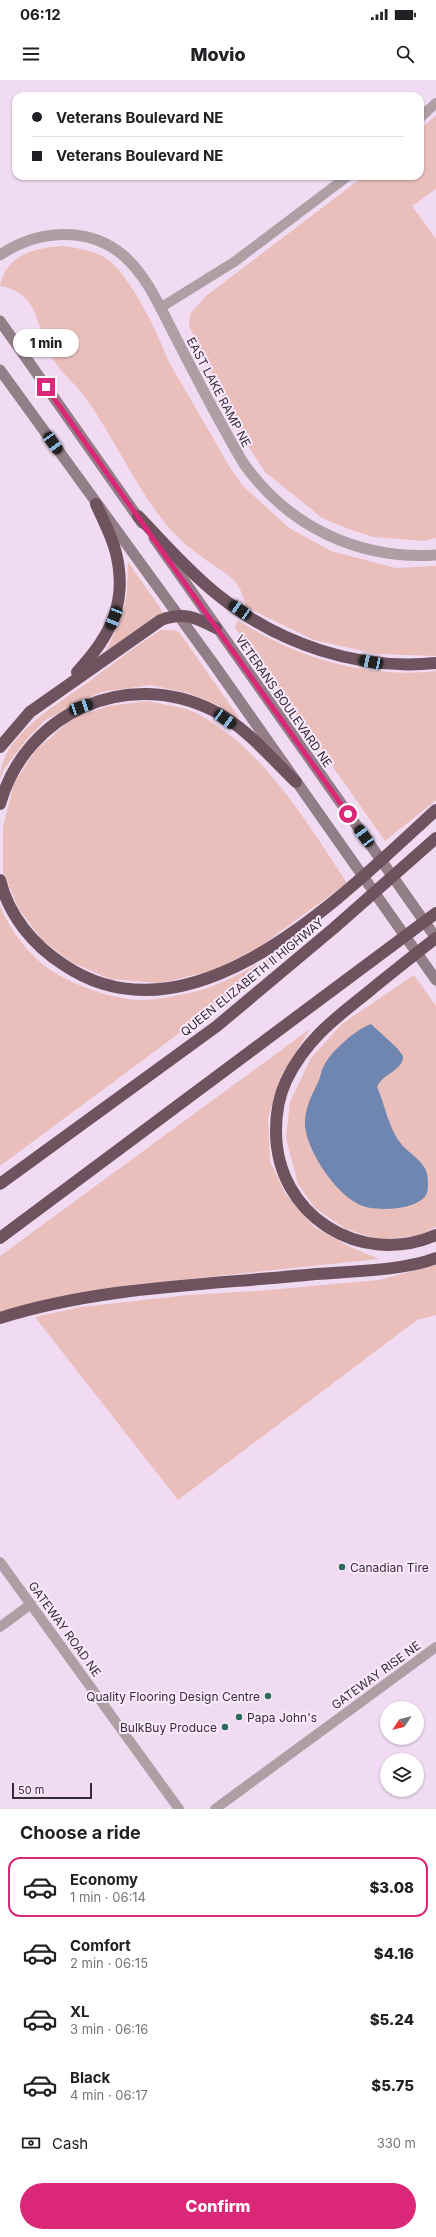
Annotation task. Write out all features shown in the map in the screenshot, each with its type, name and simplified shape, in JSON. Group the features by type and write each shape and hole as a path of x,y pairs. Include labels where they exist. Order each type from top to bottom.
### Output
{"highway":[{"path":"55,693 94,653 109,630 119,606 120,581 116,552 96,504"},
{"path":"138,516 218,596 284,636 325,652 371,662 421,665 436,663"},
{"path":"0,747 30,712 161,620 178,615 187,615 216,628"},
{"path":"0,804 4,789 20,757 48,728 81,707 114,696 149,693 180,698 214,711 247,734 296,782"},
{"path":"0,880 9,907 22,928 49,955 78,975 92,980 113,987 151,990 201,981 235,968 261,954 337,898 436,810"},
{"name":"QUEEN ELIZABETH II HIGHWAY","path":"0,1184 217,1026 334,928 436,838"},
{"path":"0,1238 436,913"},
{"path":"436,938 314,1037 293,1068 285,1083 278,1109 276,1138 279,1164 289,1188 312,1215 339,1234 365,1242 393,1244 418,1241 436,1235"},
{"path":"0,1318 23,1311 96,1296 192,1284 388,1267 413,1264 436,1258"}],"main road":[{"name":"VETERANS BOULEVARD NE","path":"0,321 436,938"},
{"path":"0,370 178,615 435,978"}],"street":[{"path":"424,114 436,103"},
{"path":"160,308 234,262 343,180"},
{"name":"EAST LAKE RAMP NE","path":"0,255 34,238 53,234 87,237 109,245 125,257 136,269 160,308 232,445 257,483 273,499 298,520 340,542 388,554 416,556 436,555"},
{"name":"GATEWAY ROAD NE","path":"0,1562 179,1809"},
{"path":"0,1627 31,1604"},
{"name":"GATEWAY RISE NE","path":"215,1809 436,1647"}],"shaded area":[{"path":"436,115 436,189 412,206 436,239 436,538 425,541 373,537 322,518 265,472 242,437 189,326 190,314 206,296 359,180 424,180 424,126"},
{"path":"63,246 78,248 102,256 112,263 122,275 142,304 169,362 229,466 243,486 289,528 331,551 396,568 436,566 436,656 377,654 314,640 246,607 240,588 235,582 224,572 189,547 170,529 136,481 85,397 55,362 48,350 31,306 24,297 14,290 0,286 4,275 15,260 32,251"},
{"path":"128,562 163,612 106,651 123,614 127,592"},
{"path":"238,620 283,645 333,663 384,672 410,673 436,671 436,800 385,841 240,635 235,627"},
{"path":"161,630 173,630 179,632 238,716 240,723 218,705 188,693 151,685 101,692 45,720 27,739 4,769 0,779 3,763 10,748 21,734 49,710"},
{"path":"149,701 183,708 194,712 241,744 281,787 299,811 347,883 259,947 212,971 160,983 110,979 73,963 42,940 19,909 3,872 3,827 14,783 36,750 73,718 109,706"},
{"path":"0,906 11,928 21,942 47,968 86,988 116,997 141,1000 155,999 178,996 209,988 230,979 281,952 269,964 201,1017 0,1166"},
{"path":"414,975 436,1006 436,1227 419,1235 381,1240 346,1229 315,1208 298,1184 286,1138 290,1102 311,1058 342,1024"},
{"path":"310,1029 280,1078 268,1119 270,1161 285,1193 314,1227 350,1247 379,1259 131,1285 0,1312 0,1256"},
{"path":"436,1265 436,1315 417,1320 178,1500 35,1317 81,1307 189,1295 258,1291 379,1280"}],"water":[{"path":"371,1024 397,1048 403,1056 397,1069 383,1079 377,1087 393,1132 402,1145 420,1162 427,1174 428,1188 426,1195 421,1200 404,1207 383,1209 365,1207 349,1198 330,1179 322,1167 309,1142 306,1131 305,1120 308,1104 327,1060 351,1036"}],"place":[{"name":"Canadian Tire","path":"342,1567"},
{"name":"Quality Flooring Design Centre","path":"268,1696"},
{"name":"Papa John's","path":"239,1717"},
{"name":"BulkBuy Produce","path":"225,1727"}],"route":[{"path":"46,387 348,814"}]}
